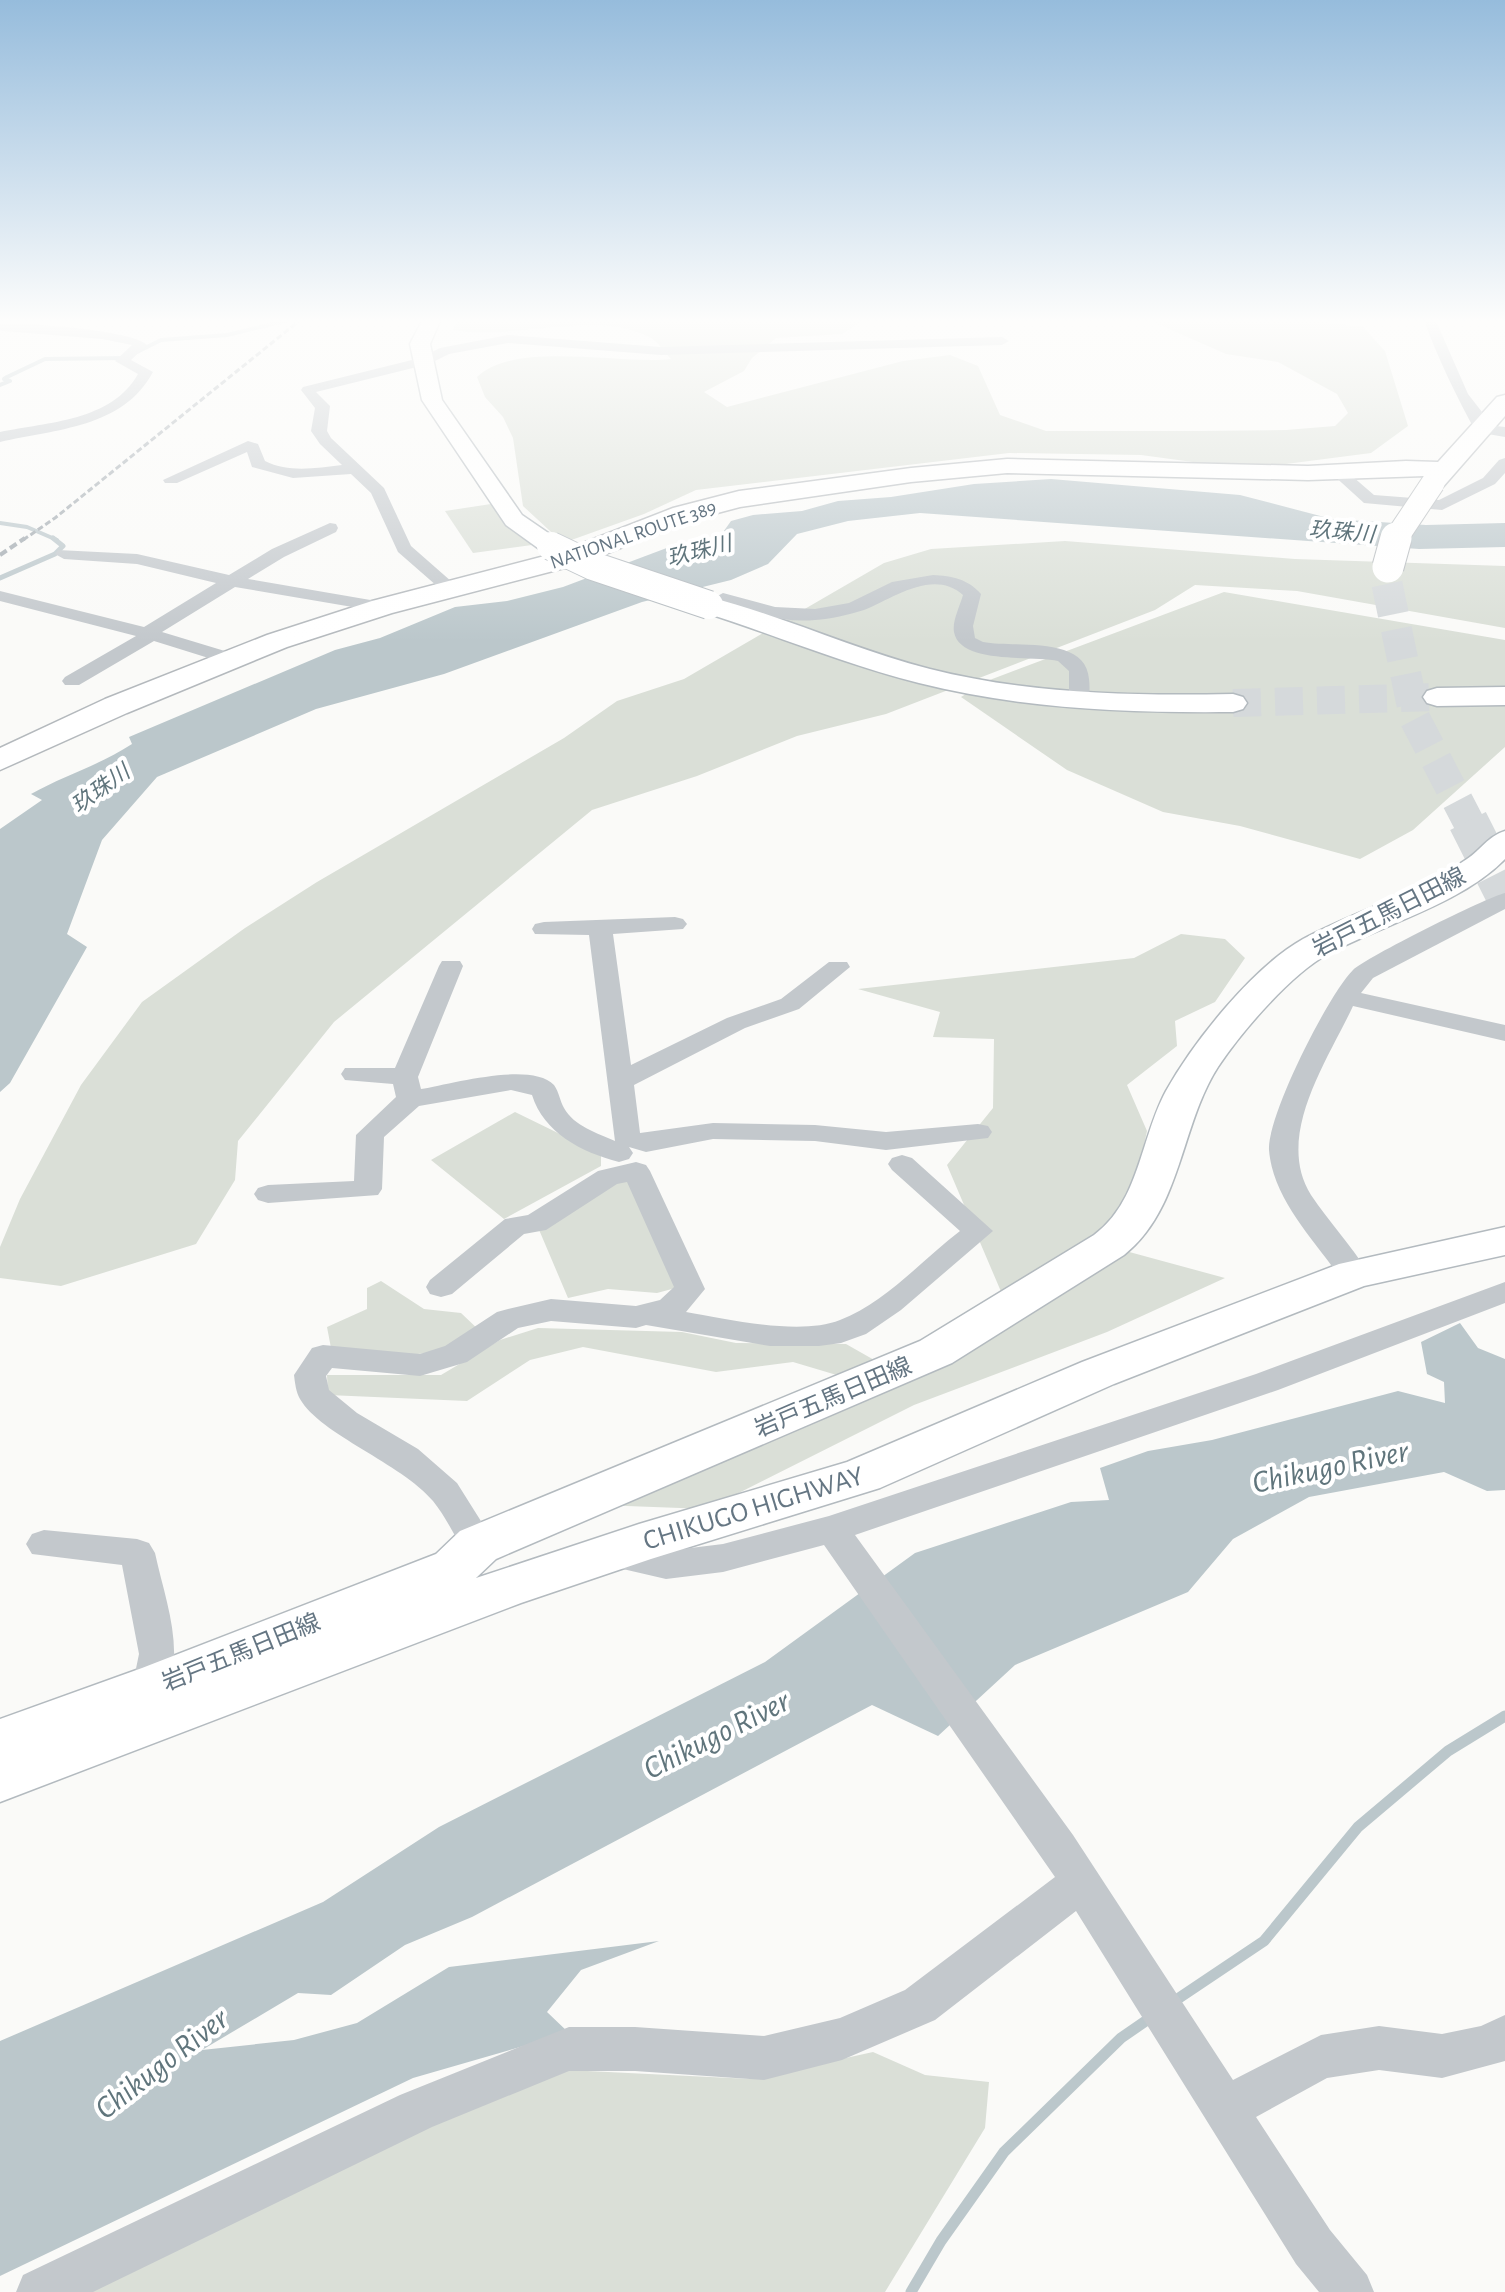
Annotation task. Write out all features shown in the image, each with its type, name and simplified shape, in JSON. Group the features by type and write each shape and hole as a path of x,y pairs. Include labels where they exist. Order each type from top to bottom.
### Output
{"highway":[{"path":"1387,576 1397,534 1438,476 1493,430"},
{"name":"NATIONAL ROUTE 389","path":"0,760 58,731 231,659 382,607 570,558 708,506 755,496 980,467 1339,473 1406,468 1438,476"}],"street":[{"path":"0,437 37,428"},
{"path":"319,428 325,441 378,491 404,548 451,589"},
{"path":"451,428 514,520 551,546 593,566 716,601 768,613 805,615 838,611 864,603 888,589 909,584 951,583 968,588 972,594 963,631 967,641 980,648 1006,652 1047,651 1064,656 1075,663 1079,677 1079,700"},
{"path":"171,480 248,446 253,447 258,464 265,469 295,472 356,469"},
{"path":"1339,473 1370,500 1442,505 1489,481 1505,463"},
{"path":"72,681 230,581 330,528"},
{"path":"64,554 137,559 230,581 382,607"},
{"path":"0,596 150,634 231,659"},
{"path":"716,601 926,676 999,692 1137,705 1233,703"},
{"path":"1437,697 1505,696"},
{"name":"岩戸五馬日田線","path":"0,1743 151,1688 454,1568 478,1545 936,1352 1126,1232 1146,1199 1183,1096 1202,1062 1269,982 1313,948 1443,887 1481,865 1505,841"},
{"path":"1354,1274 1295,1193 1283,1149 1291,1109 1345,997 1364,973 1505,900"},
{"path":"544,929 675,924"},
{"path":"600,929 620,1081 622,1155"},
{"path":"268,1194 368,1189 370,1135 407,1088 451,966"},
{"path":"620,1081 736,1023 790,1004 838,967"},
{"path":"1345,997 1505,1033"},
{"path":"354,1074 407,1088 511,1082 536,1085 544,1091 549,1112 564,1127 622,1155 636,1171 690,1289 671,1308 636,1317 551,1310 508,1320 456,1354 420,1365 323,1356 310,1375 314,1395 345,1421 406,1458 445,1492 478,1545"},
{"path":"441,1287 515,1226 536,1223 608,1177 622,1155 646,1143 713,1131 815,1133 886,1141 978,1132"},
{"path":"647,1314 744,1332 799,1335 842,1332 865,1321 978,1231 902,1164"},
{"name":"CHIKUGO HIGHWAY","path":"0,1778 489,1594 608,1553 863,1475 1098,1373 1354,1274 1505,1241"},
{"path":"608,1553 666,1565 723,1558 832,1529 1267,1382 1505,1292"},
{"path":"832,1529 1070,1865 1313,2247 1350,2292"},
{"path":"44,1544 137,1553 158,1654 151,1688"},
{"path":"40,2292 416,2111 569,2049 635,2049 764,2058 842,2039 920,2005 1070,1865"},
{"path":"1225,2109 1321,2057 1379,2048 1442,2056 1489,2046 1505,2036"}],"shaded area":[{"path":"508,428 1198,431 1405,428 1371,453 1286,464 1215,465 1141,455 1009,453 696,490 644,514 563,543 523,506 513,438"},
{"path":"491,504 532,545 473,553 445,511"},
{"path":"1065,541 1295,559 1505,566 1505,628 1297,591 1195,585 1155,610 886,714 797,736 697,776 592,810 334,1022 238,1141 235,1180 196,1244 61,1286 0,1278 0,1247 20,1199 81,1085 142,1002 245,928 317,882 564,738 617,701 684,679 884,563 931,549"},
{"path":"1224,592 1505,640 1505,747 1413,830 1360,859 1240,826 1163,812 1067,770 961,697 987,681"},
{"path":"1181,934 1225,939 1245,958 1215,1002 1175,1021 1177,1046 1127,1085 1147,1131 1122,1250 1225,1278 1107,1332 914,1405 707,1509 600,1505 1011,1315 947,1165 993,1108 994,1039 933,1037 940,1012 858,989 1134,958"},
{"path":"515,1112 601,1154 601,1166 504,1219 431,1160"},
{"path":"631,1174 683,1286 657,1293 608,1289 568,1298 537,1225"},
{"path":"381,1281 424,1309 461,1313 481,1332 453,1352 400,1355 331,1348 327,1327 367,1309 367,1288"},
{"path":"538,1328 682,1332 736,1343 846,1344 883,1365 850,1379 793,1362 716,1372 583,1347 530,1360 467,1401 328,1395 327,1375 441,1375 500,1340"},
{"path":"873,2052 925,2075 989,2082 985,2128 885,2292 87,2292 425,2118 567,2070 751,2079"}],"water":[{"name":"玖珠川","path":"1051,479 1240,495 1332,519 1426,525 1505,523 1505,547 1419,549 920,513 848,521 797,534 768,564 731,580 642,602 444,674 316,709 157,777 102,840 67,934 87,947 10,1083 0,1092 0,829 42,800 31,794 120,751 132,744 129,737 335,650 380,638 455,607 507,601 563,587 680,543 716,542 731,521 753,515 802,511 838,501 891,497 974,484"},
{"name":"Chikugo River","path":"1460,1323 1478,1348 1505,1359 1505,1490 1487,1491 1444,1472 1309,1497 1233,1539 1188,1592 1015,1665 938,1736 872,1705 472,1917 405,1945 331,1995 298,1993 202,2050 294,2040 357,2023 449,1967 659,1941 581,1970 547,2012 569,2033 413,2078 0,2276 0,2041 323,1902 439,1827 765,1662 915,1553 1071,1502 1109,1500 1100,1468 1148,1451 1212,1440 1398,1391 1445,1403 1444,1382 1427,1374 1421,1342"}],"waterway":[{"path":"0,523 27,527 54,539"},
{"path":"0,578 55,554 63,546 54,539"},
{"path":"1173,2002 1264,1941 1358,1827 1448,1751 1505,1716"},
{"path":"911,2292 941,2241 1004,2152 1121,2038 1150,2018"}],"tunnel":[{"path":"1387,584 1415,719 1469,823"},
{"path":"1233,703 1437,697"},
{"path":"1468,821 1505,894"}],"railway":[{"path":"23,540 167,428"},
{"path":"0,555 25,538"}]}
